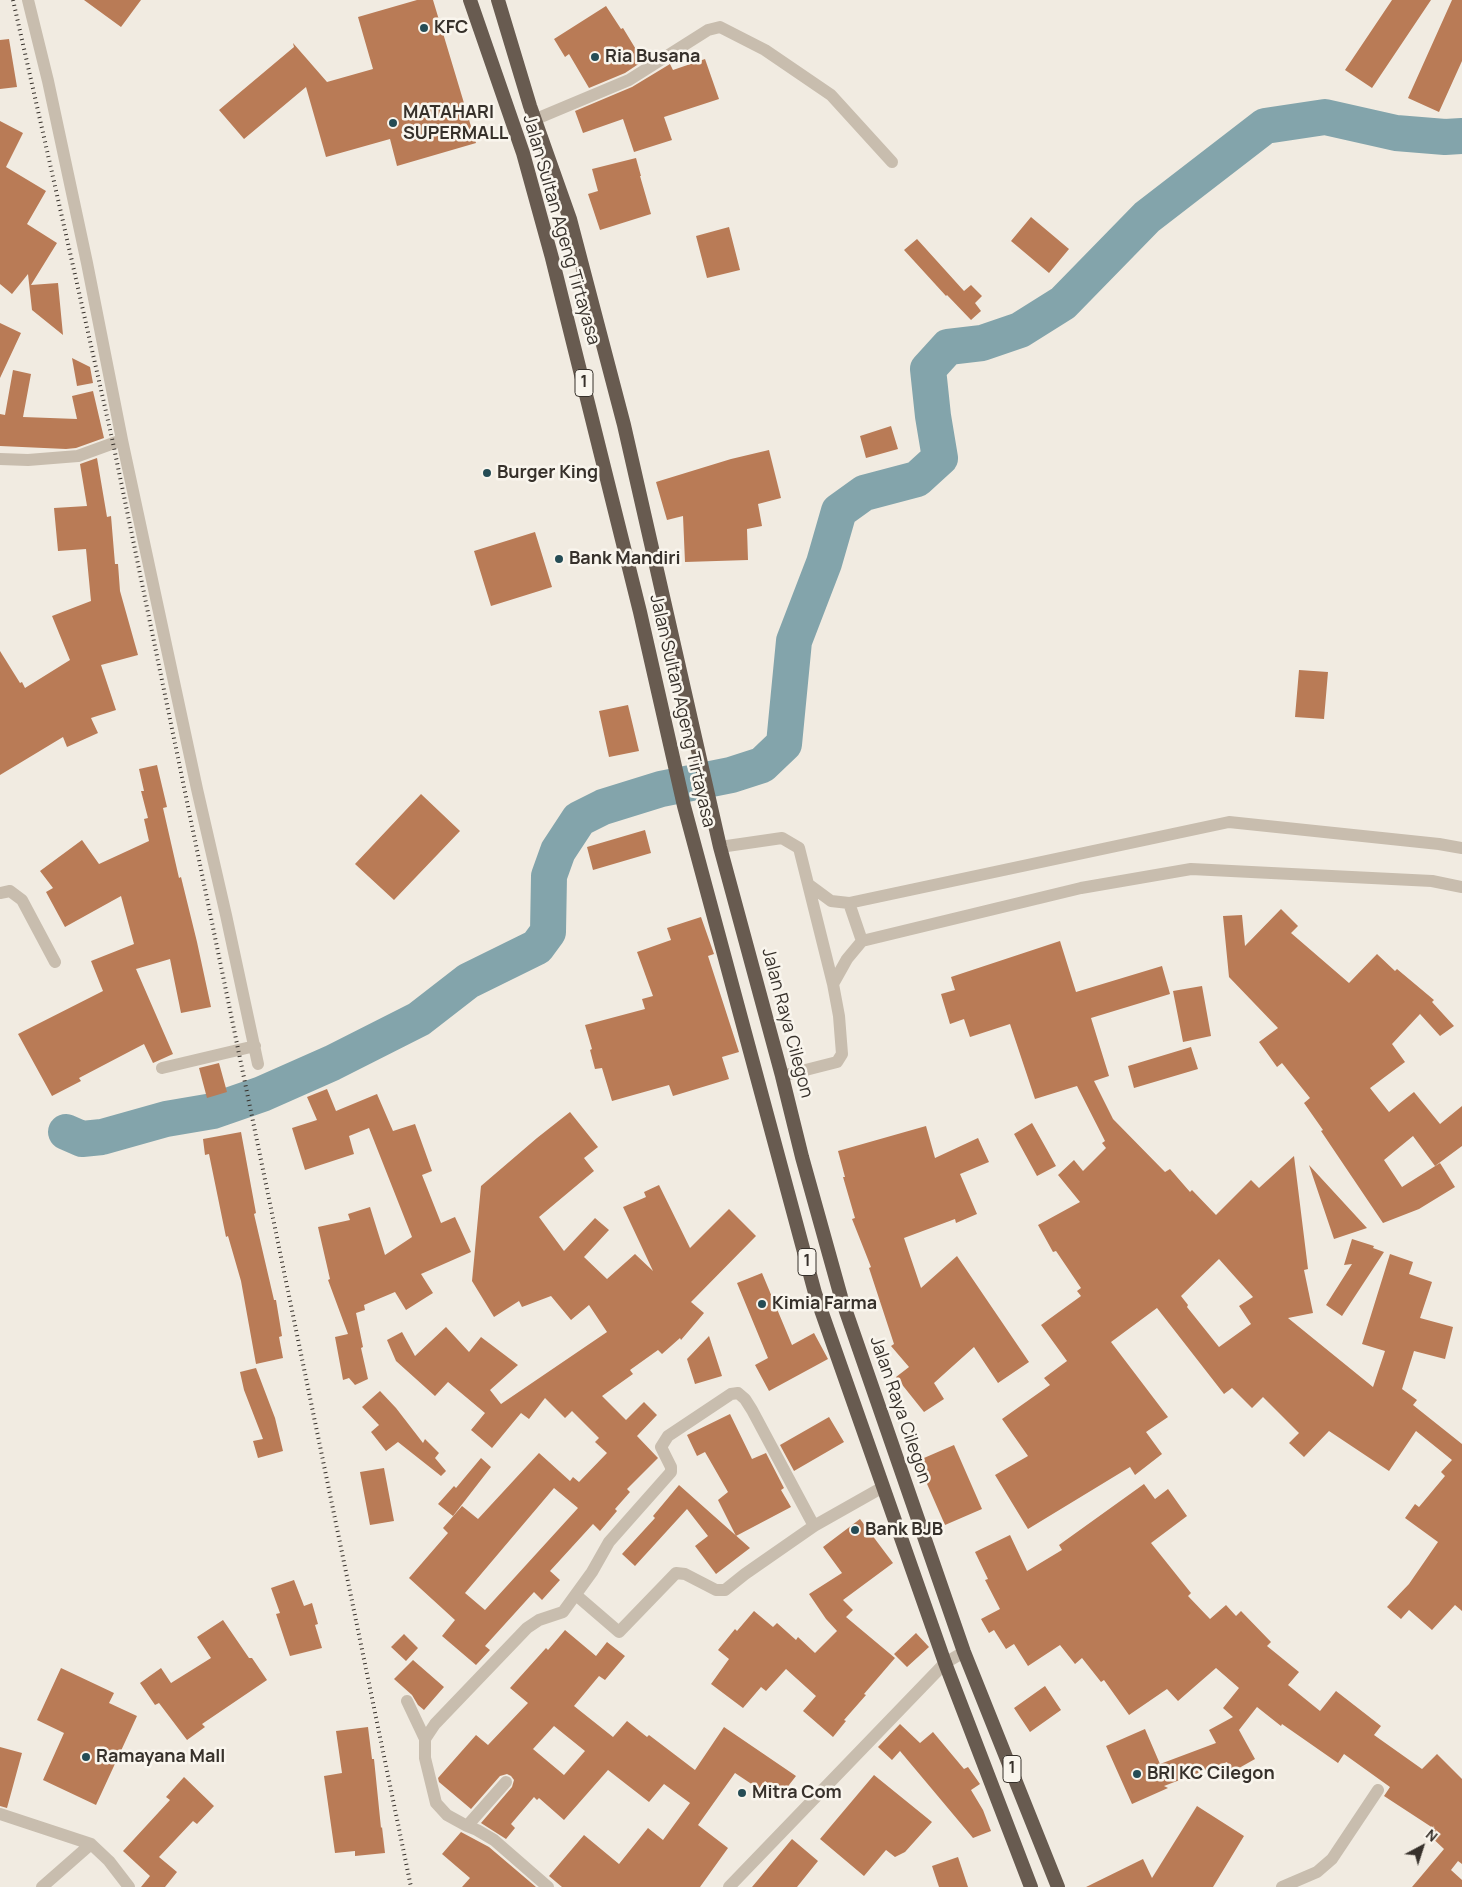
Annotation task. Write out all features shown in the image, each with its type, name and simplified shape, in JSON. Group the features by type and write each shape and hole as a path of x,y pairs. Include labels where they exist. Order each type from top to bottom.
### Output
{"highway":[{"name":"Jalan Sultan Ageng Tirtayasa","path":"470,0 523,153 554,266 640,612 684,806 815,1293 883,1487"},
{"name":"Jalan Sultan Ageng Tirtayasa","path":"498,0 530,106 570,219 622,415 703,765 720,847"},
{"name":"Jalan Raya Cilegon","path":"720,847 841,1297 964,1652 1058,1887"},
{"name":"1","path":"883,1487 945,1663 1031,1887"}],"street":[{"path":"28,0 67,167 122,440 258,1064"},
{"path":"536,120 629,80 708,30 720,27 765,50 831,95 892,162"},
{"path":"0,459 28,460 78,456 122,440"},
{"path":"808,884 831,901 850,903 1229,822 1462,848"},
{"path":"720,847 782,838 799,848 833,984 839,1016 842,1054 837,1062 782,1076"},
{"path":"833,984 847,959 862,941 1082,888 1191,869 1432,881 1462,887"},
{"path":"0,893 10,891 22,900 55,962"},
{"path":"850,903 862,941"},
{"path":"162,1068 255,1046"},
{"path":"425,1739 435,1724 527,1628 539,1620 560,1614 576,1595 604,1554 609,1542 672,1472 660,1447 664,1439 735,1393 741,1395 752,1410 814,1526"},
{"path":"576,1595 619,1632 676,1573 681,1572 716,1590 725,1590 814,1526 883,1487"},
{"path":"729,1887 945,1663 964,1652"},
{"path":"407,1701 425,1739 425,1758 436,1802 447,1815 494,1840 548,1887"},
{"path":"467,1826 506,1782"},
{"path":"1282,1887 1317,1872 1332,1859 1378,1790"},
{"path":"0,1814 91,1844 109,1861 129,1887"},
{"path":"42,1887 91,1844"}],"building":[{"path":"84,0 141,0 121,27"},
{"name":"MATAHARI SUPERMALL","path":"417,0 433,0 476,143 397,166 390,139 326,157 306,87 244,139 219,110 294,47 293,43 327,82 373,69 358,17"},
{"path":"1392,0 1431,0 1372,88 1345,70"},
{"path":"1452,0 1462,0 1462,61 1439,112 1408,98"},
{"path":"606,6 621,29 623,28 643,61 625,73 589,88 569,54 565,57 554,39"},
{"path":"9,39 17,87 0,89 0,40"},
{"path":"705,59 719,99 664,117 672,140 634,152 623,119 583,133 575,111 632,87 670,64 673,70"},
{"path":"0,121 23,133 6,167 46,191 27,224 57,243 31,285 58,283 63,335 32,310 28,274 12,294 0,284"},
{"path":"636,158 651,214 600,230 588,194 598,191 592,169"},
{"path":"1031,217 1069,249 1049,273 1011,241"},
{"path":"729,227 740,270 707,278 696,236"},
{"path":"917,239 964,291 971,285 982,296 975,303 981,311 971,320 904,250"},
{"path":"0,323 21,333 0,378"},
{"path":"72,358 90,367 93,383 77,386"},
{"path":"13,370 31,374 23,417 77,419 72,396 93,391 104,438 76,448 66,449 0,446 0,414 5,415"},
{"path":"891,426 898,449 866,458 860,436"},
{"path":"769,450 781,498 758,504 762,526 747,529 748,560 685,562 683,516 667,520 656,482 731,459"},
{"path":"97,458 107,517 111,516 115,564 118,564 120,591 138,655 101,665 116,710 91,718 98,733 67,747 63,737 0,775 0,651 25,688 70,660 52,616 91,601 86,549 58,551 54,508 87,506 80,464"},
{"path":"535,532 552,587 491,606 474,551"},
{"path":"1299,670 1328,672 1324,719 1295,717"},
{"path":"628,705 639,751 609,757 599,711"},
{"path":"157,765 167,807 163,808 179,878 181,877 197,942 211,1007 181,1013 170,959 136,969 173,1054 153,1063 144,1044 79,1078 81,1081 52,1096 18,1034 103,991 91,961 134,944 121,896 65,927 46,892 53,888 40,871 82,840 99,864 149,841 144,819 148,818 141,791 144,791 139,769"},
{"path":"421,794 460,831 394,900 355,864"},
{"path":"645,830 651,853 593,870 587,847"},
{"path":"1281,909 1298,926 1291,933 1349,983 1377,954 1395,971 1397,969 1434,1000 1432,1002 1454,1026 1440,1036 1420,1014 1392,1044 1405,1062 1370,1088 1389,1112 1414,1092 1440,1124 1462,1106 1462,1146 1435,1166 1413,1136 1384,1160 1402,1187 1440,1163 1455,1187 1419,1209 1383,1223 1304,1103 1310,1098 1282,1063 1277,1067 1259,1042 1278,1028 1229,977 1223,916 1242,915 1245,946"},
{"path":"701,917 714,954 708,956 739,1052 722,1057 729,1079 673,1096 669,1085 612,1101 602,1068 595,1069 590,1050 592,1049 585,1025 645,1009 642,999 653,996 637,952 671,940 667,928"},
{"path":"1060,941 1076,992 1162,966 1170,994 1091,1018 1109,1076 1094,1081 1113,1119 1165,1172 1170,1169 1190,1192 1192,1190 1216,1215 1251,1180 1259,1188 1294,1156 1308,1269 1304,1270 1313,1313 1288,1318 1373,1387 1385,1351 1362,1344 1390,1254 1413,1262 1409,1274 1432,1282 1420,1318 1453,1327 1445,1359 1414,1351 1402,1389 1417,1400 1413,1405 1462,1444 1462,1611 1455,1605 1432,1630 1409,1610 1401,1619 1387,1607 1409,1584 1438,1542 1405,1518 1415,1504 1419,1507 1445,1476 1441,1472 1452,1460 1416,1431 1389,1471 1329,1431 1304,1457 1289,1443 1299,1433 1263,1397 1252,1408 1232,1388 1224,1394 1157,1308 1111,1342 1168,1417 1146,1432 1162,1454 1135,1475 1130,1467 1028,1529 995,1475 1028,1456 1002,1419 1050,1385 1044,1378 1067,1361 1041,1325 1081,1296 1077,1291 1081,1288 1056,1251 1053,1252 1038,1225 1080,1202 1058,1175 1074,1160 1083,1171 1106,1148 1102,1143 1105,1141 1077,1086 1035,1099 1010,1024 970,1037 964,1019 950,1024 941,994 955,990 951,977","holes":["1219,1259 1253,1297 1239,1306 1251,1324 1219,1347 1187,1307 1188,1305 1181,1296"]},
{"path":"1202,986 1211,1036 1183,1042 1173,991"},
{"path":"1191,1047 1198,1069 1134,1088 1128,1066"},
{"path":"219,1063 227,1092 207,1098 199,1068"},
{"path":"327,1089 336,1111 377,1094 393,1131 415,1124 432,1171 422,1175 441,1223 455,1217 471,1252 421,1274 433,1293 406,1310 395,1292 364,1305 365,1310 356,1313 368,1379 355,1385 349,1378 343,1380 335,1337 348,1334 328,1280 330,1279 318,1227 350,1220 348,1214 370,1207 385,1255 412,1237 369,1128 349,1136 354,1154 305,1170 292,1128 317,1120 307,1097"},
{"path":"570,1112 598,1147 584,1158 594,1171 539,1217 564,1251 595,1218 609,1230 584,1257 607,1279 635,1254 653,1271 623,1207 646,1197 644,1192 659,1185 690,1248 729,1209 756,1236 691,1302 704,1313 681,1340 680,1338 662,1354 658,1350 630,1370 633,1374 602,1396 626,1420 644,1402 657,1415 637,1436 658,1458 627,1489 630,1492 615,1509 617,1511 600,1531 593,1524 550,1571 560,1580 542,1600 534,1592 485,1646 490,1650 476,1665 442,1636 455,1620 409,1578 448,1533 443,1528 462,1506 478,1519 539,1453 570,1481 573,1477 579,1482 607,1453 595,1442 599,1438 572,1411 565,1418 545,1398 529,1419 521,1413 492,1448 471,1430 485,1413 448,1382 435,1396 396,1361 387,1340 402,1332 415,1356 446,1327 469,1352 481,1337 518,1365 490,1390 501,1404 607,1332 589,1305 571,1320 551,1296 522,1307 519,1301 494,1317 472,1281 481,1186","holes":["554,1488 578,1508 485,1610 465,1593"]},
{"path":"1032,1123 1056,1166 1037,1176 1014,1134"},
{"path":"926,1126 935,1158 978,1138 989,1162 960,1174 977,1214 956,1223 955,1219 904,1238 921,1288 957,1256 1029,1362 998,1383 974,1347 934,1383 944,1399 924,1412 896,1377 909,1367 891,1346 894,1344 869,1268 871,1267 852,1219 855,1218 843,1177 845,1177 838,1151"},
{"path":"241,1132 256,1213 254,1214 274,1300 276,1300 282,1336 279,1337 283,1358 256,1364 241,1281 228,1236 226,1237 209,1154 205,1155 203,1139"},
{"path":"1309,1165 1367,1228 1334,1239"},
{"path":"1352,1239 1374,1246 1373,1248 1384,1252 1342,1316 1326,1305 1352,1264 1344,1265"},
{"path":"762,1273 792,1345 814,1333 828,1359 769,1391 755,1365 768,1358 737,1283"},
{"path":"709,1336 722,1376 695,1384 687,1359"},
{"path":"256,1368 275,1418 283,1451 258,1458 253,1441 263,1439 244,1390 240,1372"},
{"path":"380,1391 423,1443 425,1439 439,1453 435,1458 446,1471 441,1476 398,1442 386,1451 371,1432 379,1425 362,1407"},
{"path":"730,1414 752,1459 766,1453 784,1488 781,1490 791,1507 736,1536 718,1500 728,1492 705,1452 697,1456 687,1435"},
{"path":"829,1417 844,1442 794,1471 780,1445"},
{"path":"954,1445 982,1509 945,1525 917,1461"},
{"path":"481,1458 491,1467 453,1516 438,1504 454,1486 456,1488"},
{"path":"384,1468 394,1521 370,1525 360,1472"},
{"path":"1144,1484 1155,1499 1168,1489 1187,1516 1151,1543 1191,1593 1188,1596 1210,1619 1226,1605 1236,1616 1241,1611 1271,1642 1267,1646 1299,1672 1288,1685 1320,1711 1336,1691 1381,1726 1374,1735 1422,1769 1437,1754 1462,1779 1462,1864 1458,1861 1451,1870 1462,1880 1462,1887 1412,1887 1444,1849 1428,1834 1433,1828 1384,1796 1390,1787 1344,1754 1338,1763 1282,1724 1281,1726 1257,1707 1239,1730 1255,1759 1232,1772 1227,1762 1164,1786 1168,1788 1132,1804 1106,1746 1145,1729 1160,1764 1216,1743 1209,1730 1233,1717 1223,1708 1239,1688 1216,1668 1178,1701 1167,1689 1129,1715 1104,1680 1101,1682 1082,1658 1075,1664 1060,1645 1028,1666 1014,1644 1006,1649 994,1630 989,1633 981,1619 1000,1609 985,1580 988,1579 975,1552 1010,1535 1027,1571 1062,1550 1059,1545"},
{"path":"679,1485 750,1548 716,1574 695,1546 708,1536 687,1509 635,1566 622,1554 655,1518 653,1516"},
{"path":"860,1519 893,1563 843,1600 853,1610 846,1617 895,1658 864,1694 866,1695 844,1720 846,1721 833,1737 803,1711 816,1696 786,1669 766,1691 761,1687 743,1708 711,1684 729,1659 718,1650 735,1629 737,1631 754,1611 773,1627 777,1623 796,1640 798,1637 815,1653 837,1631 826,1619 809,1594 842,1573 823,1547"},
{"path":"294,1580 304,1606 312,1603 318,1624 315,1625 322,1648 290,1656 276,1614 280,1613 271,1588"},
{"path":"223,1620 249,1658 252,1658 267,1680 202,1724 205,1727 187,1740 159,1703 155,1705 140,1683 161,1668 171,1683 211,1658 197,1637"},
{"path":"565,1630 596,1656 607,1642 625,1656 605,1680 599,1676 574,1706 613,1737 627,1721 647,1737 649,1735 695,1770 724,1727 796,1776 782,1794 765,1781 759,1789 735,1773 698,1825 728,1848 700,1887 562,1887 549,1876 584,1835 619,1864 648,1828 663,1840 690,1803 664,1784 649,1802 608,1770 564,1820 539,1798 537,1800 534,1797 511,1824 515,1828 506,1839 481,1823 512,1787 514,1780 511,1776 507,1774 500,1776 471,1809 439,1782 438,1778 476,1735 488,1745 528,1703 510,1688 546,1648 548,1650","holes":["554,1726 585,1751 564,1775 533,1749"]},
{"path":"916,1633 929,1647 907,1667 894,1654"},
{"path":"404,1634 418,1648 406,1661 391,1647"},
{"path":"413,1660 444,1687 424,1710 418,1705 412,1695 394,1679"},
{"name":"Ramayana Mall","path":"61,1668 114,1693 109,1703 137,1716 96,1805 43,1780 64,1733 37,1720"},
{"path":"1045,1686 1061,1710 1030,1732 1014,1708"},
{"path":"900,1724 920,1743 933,1732 964,1769 968,1767 980,1784 971,1790 983,1810 991,1831 973,1838 900,1751 892,1760 878,1747"},
{"path":"368,1727 372,1759 374,1759 385,1853 355,1856 355,1851 335,1853 324,1776 342,1773 336,1731"},
{"path":"0,1747 22,1753 7,1808 0,1806"},
{"path":"874,1775 932,1822 905,1852 895,1857 886,1850 864,1876 820,1839"},
{"path":"184,1777 214,1806 197,1824 193,1821 159,1857 177,1872 165,1887 141,1887 150,1876 123,1851 170,1800 166,1797"},
{"path":"1197,1806 1244,1836 1213,1887 1086,1887 1143,1859 1152,1878"},
{"path":"461,1832 489,1847 536,1887 462,1887 470,1878 442,1854"},
{"path":"792,1839 818,1861 797,1887 752,1887"},
{"path":"958,1857 968,1887 939,1887 932,1866"}],"waterway":[{"path":"66,1132 82,1139 102,1137 166,1119 213,1111 262,1094 332,1063 419,1019 468,981 537,947 548,932 549,876 558,851 579,819 603,807 661,789 731,775 762,765 784,744 794,641 824,563 839,511 864,493 917,479 940,458 928,369 948,347 982,343 1020,330 1063,303 1147,217 1265,126 1325,117 1396,133 1445,137 1462,136"}],"railway":[{"path":"13,0 113,443 411,1887"}],"place":[{"name":"KFC","path":"424,28"},
{"name":"Ria Busana","path":"595,57"},
{"name":"MATAHARI SUPERMALL","path":"393,123"},
{"name":"Burger King","path":"487,473"},
{"name":"Bank Mandiri","path":"559,559"},
{"name":"Kimia Farma","path":"762,1304"},
{"name":"Bank BJB","path":"855,1530"},
{"name":"Ramayana Mall","path":"86,1757"},
{"name":"BRI KC Cilegon","path":"1137,1774"},
{"name":"Mitra Com","path":"742,1793"}]}
